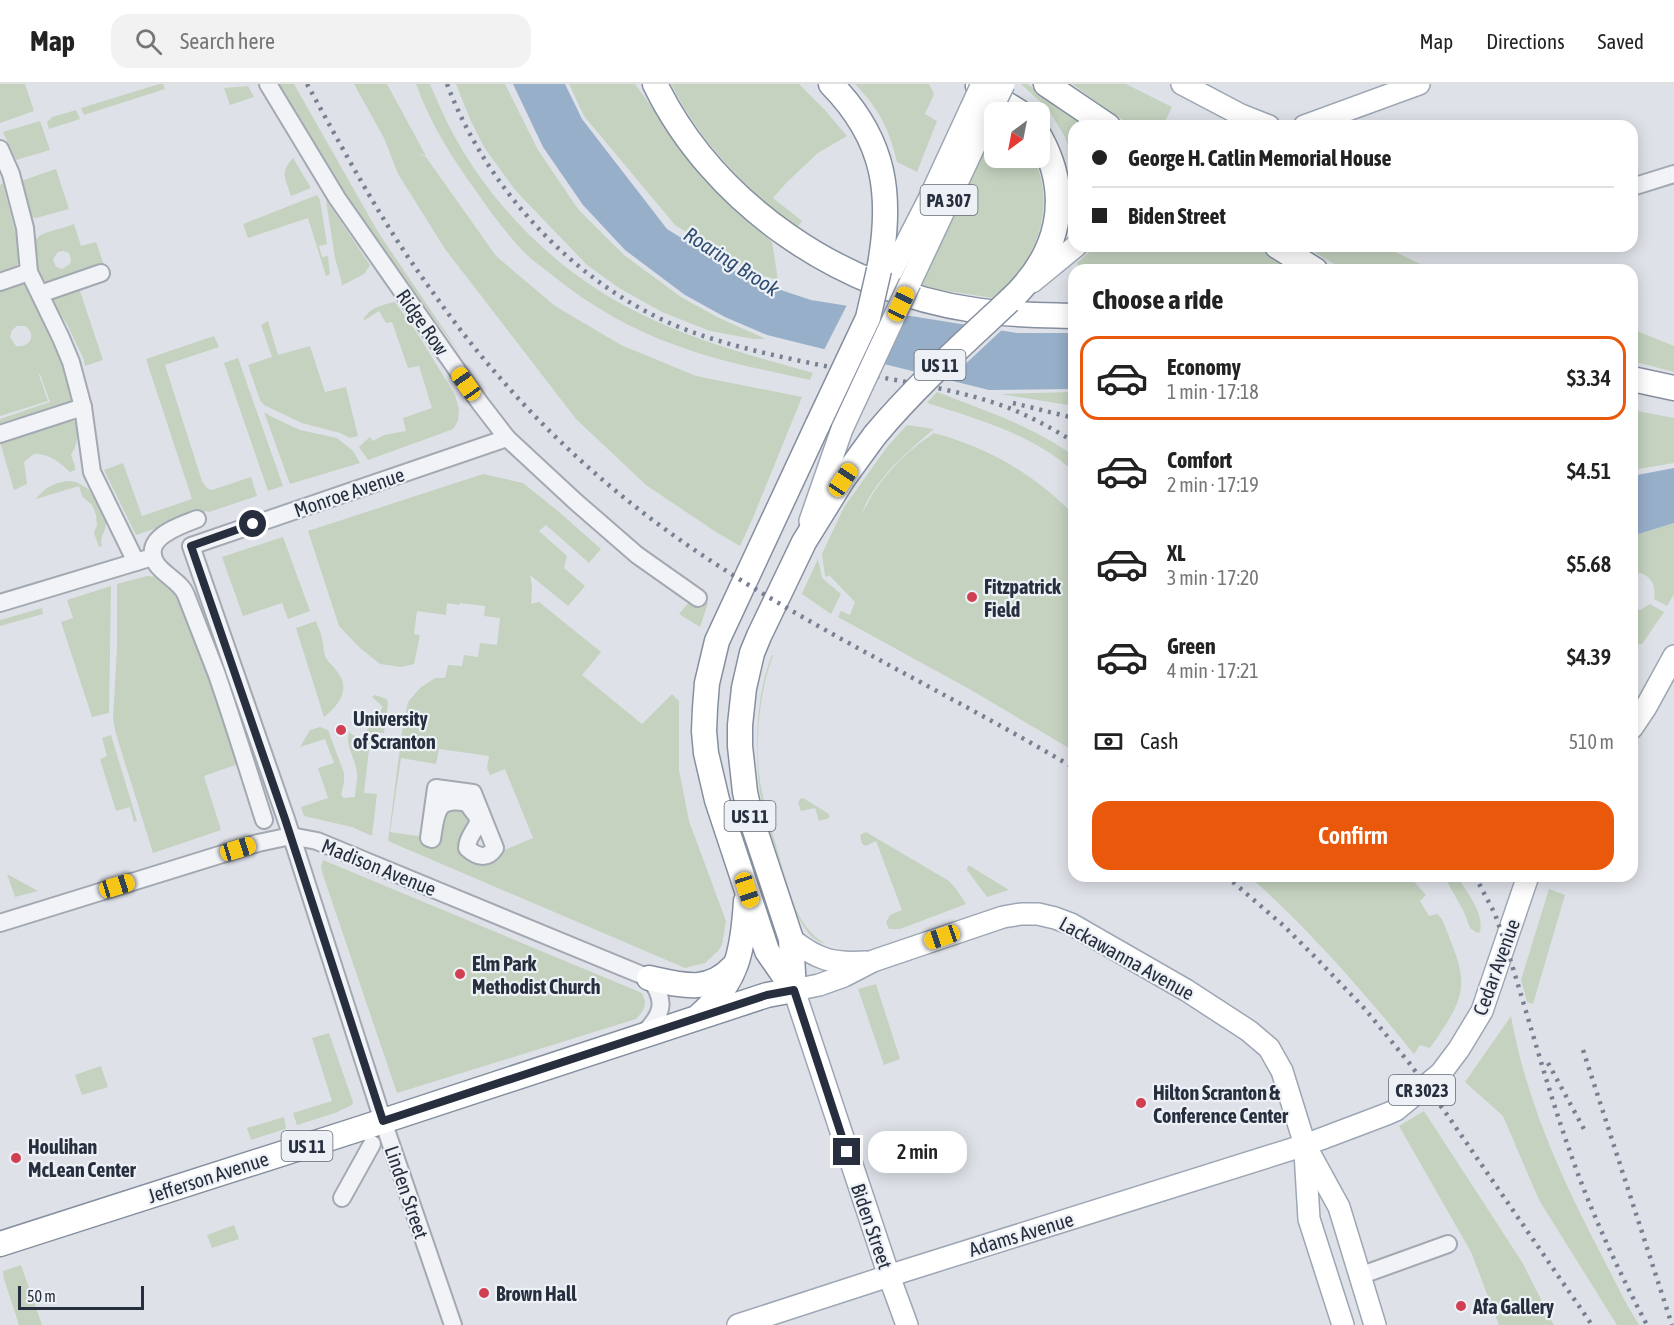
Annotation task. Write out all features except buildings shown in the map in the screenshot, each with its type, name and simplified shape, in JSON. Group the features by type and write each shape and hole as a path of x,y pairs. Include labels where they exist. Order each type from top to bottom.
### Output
{"highway":[{"path":"655,84 672,114 704,158 743,200 784,233 829,262 896,291 950,306 1005,313 1068,316"},
{"path":"831,84 860,118 877,153 885,191 884,273"},
{"path":"974,84 1005,102"},
{"path":"1046,84 1099,120"},
{"path":"1016,295 1033,276 1050,245 1057,215 1058,198 1050,158"},
{"path":"1286,252 1305,264"},
{"name":"US 11","path":"699,1017 723,991 737,963 744,931 747,890 717,800 706,753 704,731 708,683 714,651 725,621 868,318 884,273"},
{"name":"US 11","path":"794,990 791,939 750,815 742,769 740,725 744,688 752,653 804,542 875,435 937,368 1016,295"},
{"path":"1638,381 1674,388"},
{"path":"1638,394 1674,402"},
{"path":"747,890 767,951 794,990"},
{"path":"649,978 681,985 708,984 728,973 737,963"},
{"name":"Jefferson Avenue","path":"0,1244 767,995 794,990"}],"main road":[{"path":"884,273 980,112 982,84"},
{"name":"PA 307","path":"804,542 842,429 910,283 980,112 1004,84"},
{"path":"1182,84 1254,120"},
{"path":"1317,120 1383,90 1419,84"},
{"name":"US 11","path":"1016,295 1069,252"},
{"path":"1638,719 1671,666"},
{"name":"Cedar Avenue","path":"1305,1146 1396,1110 1435,1079 1459,1049 1482,1011 1526,882"},
{"name":"Lackawanna Avenue","path":"794,990 819,985 844,976 873,961 986,922 1014,915 1038,914 1071,924 1186,990 1260,1039 1273,1053 1282,1071 1305,1146 1339,1207 1375,1325"},
{"name":"Lackawanna Avenue","path":"791,939 816,955 833,961 841,963 873,961"},
{"name":"Biden Street","path":"794,990 907,1325"},
{"name":"Lackawanna Avenue","path":"1305,1146 1309,1219 1342,1325"},
{"name":"Adams Avenue","path":"738,1325 1305,1146"}],"street":[{"name":"Ridge Row","path":"268,84 337,198 480,403 507,438 637,555 698,598"},
{"path":"0,149 11,174 25,228 29,272 71,362 83,407 92,472 136,562"},
{"path":"1638,185 1674,174"},
{"path":"0,282 29,272"},
{"path":"40,294 101,273"},
{"path":"0,434 83,407"},
{"name":"Monroe Avenue","path":"191,546 507,438"},
{"path":"197,519 173,528 159,539 153,548 154,557 158,567 184,589 216,673 264,820"},
{"name":"Linden Street","path":"191,546 291,836 383,1121 453,1325"},
{"path":"0,603 154,557"},
{"path":"436,788 473,793 495,848 491,854 478,856 467,848 467,841 479,819 467,803 458,801 448,801 440,807 435,818 432,838 429,838 436,788"},
{"name":"Madison Avenue","path":"0,923 270,840 291,836 316,841 649,978"},
{"path":"640,1036 655,1021 661,1003 660,994 649,978"},
{"path":"342,1198 372,1144"},
{"path":"1362,1275 1448,1244"}],"green space":[{"path":"0,84 25,84 34,111 0,123"},
{"path":"163,84 165,89 84,115 81,108"},
{"path":"276,84 294,84 378,232 461,355 334,177"},
{"path":"354,84 387,84 426,156 412,151 426,157 496,256 555,306 621,345 696,376 802,397 740,546 646,485 576,419 445,249 398,174 384,138"},
{"path":"416,84 430,84 466,156 508,212 532,237 585,281 614,300 665,325 728,348 813,373 810,380 727,361 661,340 596,307 566,286 527,255 494,216 442,140"},
{"path":"456,84 505,84 538,150 578,209 624,255 681,297 717,317 766,339 710,331 662,312 619,288 587,265 515,190 484,147"},
{"path":"569,84 635,84 699,172 734,209 772,242 778,280 750,272 675,225 584,116"},
{"path":"671,84 799,84 824,109 847,136 818,153 773,198 802,221 797,228 742,180 710,145"},
{"path":"855,84 929,84 934,94 925,114 937,121 917,172 897,162 882,120 871,102"},
{"path":"1021,84 1027,84 1083,120 1068,120 1068,146 1050,112 1050,102 1040,102"},
{"path":"1072,84 1126,84 1172,107 1166,120 1123,120"},
{"path":"248,86 254,97 230,105 224,88"},
{"path":"76,110 80,119 49,129 47,122 52,117"},
{"path":"40,121 50,150 16,160 3,132"},
{"path":"984,152 984,168 1038,168 1044,199 1040,228 1030,255 1012,280 993,298 928,288 917,283"},
{"path":"293,158 311,188 291,196 285,172"},
{"path":"56,169 69,209 36,218 30,217 21,181"},
{"path":"3,183 21,255 14,268 0,274 0,185"},
{"path":"317,195 320,200 327,244 319,246 322,257 328,256 330,274 326,276 308,218 248,238 243,224"},
{"path":"326,200 370,265 364,274 341,286 342,283 335,258"},
{"path":"74,224 81,246 96,242 104,265 44,285 34,259 33,245 41,235","holes":["58,252 69,253 70,264 62,269 56,267 53,259"]},
{"path":"1089,252 1269,252 1288,264 1077,264"},
{"path":"1314,252 1396,252 1420,264 1334,264"},
{"path":"21,282 36,301 52,336 74,400 72,403 0,427 0,419 50,402 40,374 48,401 0,416 0,289","holes":["17,326 25,326 31,333 31,340 25,345 16,346 10,337 12,330"]},
{"path":"79,288 103,360 85,366 67,324 49,298"},
{"path":"395,302 455,395 459,409 458,421 453,429 368,460 359,447 370,437 373,441 384,435 406,431 403,418 432,408 419,366 408,368 392,322 386,323 379,311 363,321 372,310"},
{"path":"268,321 278,355 310,346 325,392 346,387 358,436 350,438 302,423 264,405 260,400 248,365 272,357 261,325"},
{"path":"1638,331 1674,346 1674,372 1638,363"},
{"path":"214,336 219,347 165,365 204,484 212,490 251,477 257,496 136,535 104,470 123,463 142,516 192,499 146,359"},
{"path":"238,358 283,486 268,491 224,363"},
{"path":"937,392 1008,420 1042,436 1068,452 1068,467 1023,438 985,422 927,403"},
{"path":"1068,392 1068,405 1000,394"},
{"path":"1638,411 1674,418 1674,463 1638,469"},
{"path":"264,412 300,430 337,438 353,451 360,463 290,484"},
{"path":"68,419 73,420 78,428 77,440 71,455 75,470 70,472 49,457 34,454 24,462 27,484 14,490 0,442"},
{"name":"Fitzpatrick Field","path":"907,425 934,429 903,457 884,477 868,499 862,512 880,483 894,467 917,445 934,433 973,446 1010,464 1043,487 1068,509 1068,747 971,690 838,617 841,611 850,615 855,602 829,575 825,576 822,554 844,507 887,447"},
{"path":"483,474 523,483 601,549 589,563 546,525 539,531 567,556 564,568 585,586 568,606 530,575 531,604 539,602 601,652 582,675 642,724 672,694 679,701 679,770 689,821 726,921 722,945 718,951 705,963 685,968 388,841 408,702 420,688 435,678 445,678 448,665 462,666 464,655 478,657 480,643 497,645 500,618 484,616 485,606 460,603 459,605 447,603 446,615 417,611 414,634 420,635 414,664 401,667 380,664 360,648 339,626 308,531","holes":["439,749 489,756 487,768 490,775 505,769 533,838 497,853 467,845 474,811 440,807 431,838 390,832 401,758 436,764"]},
{"path":"70,481 89,490 103,509 106,523 101,540 102,546 99,547 94,533 97,525 96,515 92,505 82,496 79,486 36,499 51,486"},
{"path":"1674,523 1674,594 1667,606 1654,599 1653,583 1647,576 1638,573 1638,534"},
{"path":"283,537 310,611 288,619 282,603 243,616 222,557"},
{"path":"818,559 822,578 841,594 831,614 802,594"},
{"path":"147,576 160,577 175,590 216,686 241,763 204,776 221,830 153,853 113,719 117,648 117,584"},
{"path":"111,586 109,713 92,717 61,622 73,618 67,600"},
{"path":"690,601 708,603 700,627 679,614"},
{"path":"1650,604 1664,612 1642,644 1638,644 1638,610"},
{"path":"42,608 43,614 0,626 0,620"},
{"path":"316,621 326,658 342,679 343,686 338,703 324,717 296,628"},
{"path":"772,655 759,720 758,755 761,787 796,910 807,928 825,944 817,941 809,933 802,925 795,910 761,798 757,758 758,728 760,698"},
{"path":"375,695 387,699 388,704 384,733 371,732 364,793 377,794 372,836 352,827 304,816 301,807 328,798 318,768 334,763 325,739 300,747 310,730 320,727 328,730 344,773 341,795 344,798 355,797 357,774 348,737 349,732 360,740 383,707 372,697"},
{"path":"111,735 137,821 134,822 130,807 116,811 100,759 107,756 102,738"},
{"path":"803,798 829,814 829,818 819,821 815,808 801,811 798,803"},
{"path":"866,832 949,881 966,904 900,929 889,929 886,922 890,915 902,910 876,841 866,846 862,844 860,835"},
{"path":"323,860 642,993 645,1001 643,1010 636,1019 397,1093 322,872"},
{"path":"968,866 1009,890 987,897 967,870"},
{"path":"7,874 38,891 15,897"},
{"path":"1256,882 1414,882 1426,895 1420,901 1429,916 1437,914 1442,919 1457,958 1460,973 1459,999 1430,1048 1420,1045 1414,1054 1335,962"},
{"path":"1447,882 1461,882 1477,910 1481,925 1480,932 1477,933 1470,928"},
{"path":"1549,889 1565,895 1533,1004 1527,1002 1521,980"},
{"path":"876,984 900,1059 884,1065 858,989"},
{"path":"1511,1016 1526,1079 1547,1139 1587,1227 1639,1325 1617,1325 1539,1200 1503,1116 1465,1082"},
{"path":"329,1033 353,1102 352,1105 297,1125 293,1113 332,1101 312,1038"},
{"path":"101,1066 108,1087 82,1095 75,1075"},
{"path":"1424,1111 1522,1262 1554,1325 1499,1325 1471,1252 1399,1126"},
{"path":"284,1117 285,1129 251,1140 247,1128"},
{"path":"234,1225 239,1239 212,1248 207,1235"},
{"path":"21,1265 42,1325 19,1325 3,1271"}],"water":[{"path":"513,84 565,84 582,119 667,229 748,279 811,300 1017,333 1068,333 1068,389 989,390 767,335 725,317 685,295 625,250 583,205 543,147"},
{"path":"1674,468 1674,523 1638,534 1638,475"}],"pier":[{"path":"848,303 903,312 878,366 823,352"},
{"path":"968,322 1004,328 945,383 911,375"}],"railway":[{"path":"307,84 381,215 453,320 488,365 569,450 645,514 744,582 837,637 1068,765"},
{"path":"447,84 465,124 487,163 514,200 544,234 577,265 613,292 652,314 713,339 756,351 940,389 996,403 1022,413 1068,438"},
{"path":"1013,403 1068,417"},
{"path":"1233,882 1284,926 1318,960 1365,1009 1410,1064 1592,1325"},
{"path":"1478,882 1495,914 1577,1172 1625,1282 1647,1325"},
{"path":"1583,1050 1672,1325"},
{"path":"1548,1063 1585,1131"}],"place":[{"name":"Fitzpatrick Field","path":"972,597"},
{"name":"University of Scranton","path":"341,730"},
{"name":"Elm Park Methodist Church","path":"460,974"},
{"name":"Hilton Scranton & Conference Center","path":"1141,1103"},
{"name":"Houlihan McLean Center","path":"16,1158"},
{"name":"Brown Hall","path":"484,1293"},
{"name":"Afa Gallery","path":"1461,1306"}],"route":[{"path":"253,524 191,546 285,819 383,1121 767,995 794,990 847,1152"}],"water label":[{"name":"Roaring Brook","path":"732,261"}]}
